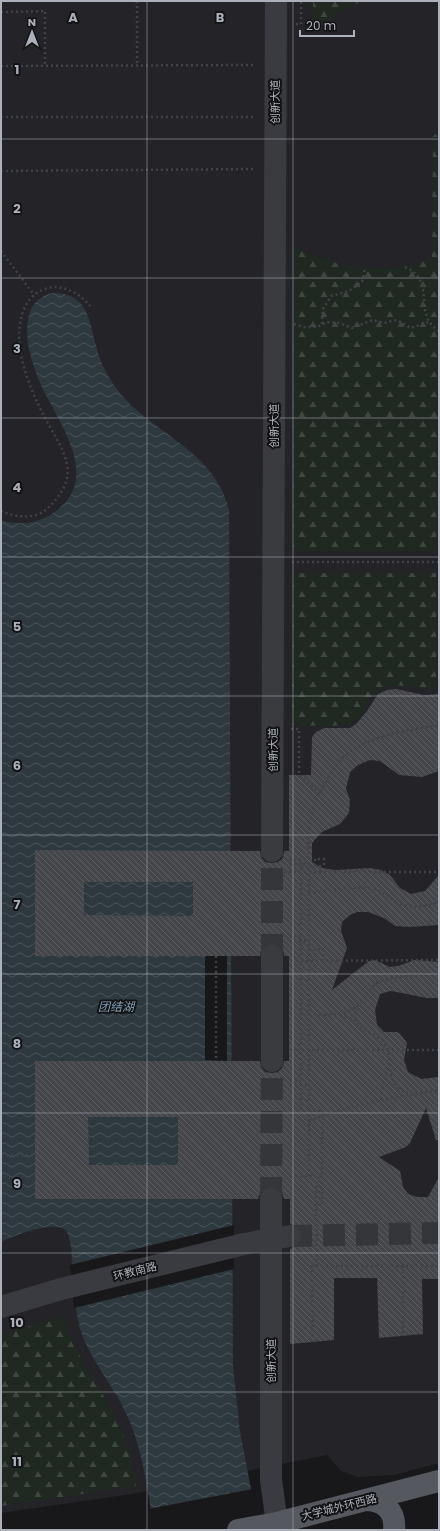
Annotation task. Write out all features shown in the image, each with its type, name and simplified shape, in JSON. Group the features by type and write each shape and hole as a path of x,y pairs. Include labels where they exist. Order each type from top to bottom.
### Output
{"main road":[{"name":"大学城外环西路","path":"238,1530 277,1523 439,1481"},
{"path":"366,1500 381,1503 388,1507 395,1522 394,1530"}],"lane":[{"name":"创新大道","path":"276,1 281,855"},
{"path":"278,958 281,1055"},
{"name":"创新大道","path":"271,1199 271,1480 277,1523"},
{"name":"环教南路","path":"1,1307 61,1289 271,1239"}],"path":[{"path":"137,1 137,65"},
{"path":"301,1 301,24"},
{"path":"1,12 44,11 45,65"},
{"path":"1,66 258,64"},
{"path":"1,117 258,117"},
{"path":"1,170 258,169"},
{"path":"433,193 439,193"},
{"path":"1,251 34,295"},
{"path":"405,267 415,272 421,279 428,322 430,326 439,331"},
{"path":"322,325 323,309 331,296 349,291 362,282 365,268"},
{"path":"1,511 13,516 34,516 46,510 60,496 67,482 67,465 61,448 38,405 23,363 20,344 20,326 23,312 28,301 34,295 43,289 53,287 74,292 84,298 90,306"},
{"path":"291,321 295,325 304,327 318,327 327,322 339,323 352,328 373,320 384,323 396,320 411,328 428,322"},
{"path":"286,562 439,562"},
{"path":"309,1176 310,822 320,793 333,769 346,754 364,744 410,730 439,725"},
{"path":"299,729 299,775 320,793"},
{"path":"281,855 301,860 301,1112 322,1112 322,1204 316,1204"},
{"path":"289,864 314,866 319,866 324,866 324,859 315,859 315,863 315,867 301,867"},
{"path":"314,866 314,860 322,860 322,872"},
{"path":"284,872 439,872"},
{"path":"309,893 372,889 385,894 406,906 418,907 439,902"},
{"path":"289,936 301,936"},
{"path":"289,941 309,941"},
{"path":"309,955 315,955 315,949 323,949 323,961"},
{"path":"216,956 216,1060"},
{"path":"278,958 323,961 439,960"},
{"path":"357,1023 357,1008 370,988 381,981 439,974"},
{"path":"309,1014 338,1014 357,1008"},
{"path":"338,1014 350,1018 362,1028 380,1037 388,1050 392,1078 396,1086 402,1091 412,1094"},
{"path":"281,1055 439,1050"},
{"path":"381,1100 381,1087 390,1059"},
{"path":"301,1081 290,1083 309,1085"},
{"path":"309,1121 340,1109 439,1090"},
{"path":"1,1155 35,1155"},
{"path":"290,1176 318,1176"},
{"path":"317,1266 316,1204 318,1176"},
{"path":"318,1176 319,1198"},
{"path":"400,1221 401,1226"},
{"path":"313,1342 312,1266 439,1266"},
{"path":"403,1266 404,1336"}],"shaded area":[{"path":"1,1 439,1 439,1463 394,1475 357,1477 341,1471 327,1455 132,1494 1,1513"}],"green space":[{"path":"313,1 366,1 339,11 326,24 313,24"},
{"path":"439,132 436,551 293,551 294,247 327,260 362,268 398,268 415,265 432,259 433,136"},
{"path":"293,573 436,573 436,688 423,689 398,685 385,687 375,693 359,716 350,723 335,726 292,725"},
{"path":"65,1317 72,1343 121,1428 129,1453 136,1486 1,1506 1,1336 35,1324"}],"water":[{"name":"团结湖","path":"53,293 65,294 74,298 81,304 86,311 102,364 116,388 130,404 196,456 210,471 221,489 229,510 233,1367 240,1432 259,1530 154,1530 145,1474 134,1433 124,1408 90,1353 80,1329 72,1281 71,1243 67,1232 62,1228 45,1227 1,1242 1,520 15,523 28,523 41,520 53,513 68,500 75,485 76,469 73,452 67,435 42,387 28,345 27,327 31,309 36,302 44,296"}],"pier":[{"path":"205,956 227,956 227,1061 205,1060"},
{"path":"234,1225 234,1269 74,1308 70,1265"},
{"path":"253,1489 261,1530 152,1530 148,1509"}],"building":[{"path":"396,689 424,695 439,694 439,771 422,777 399,775 380,761 370,760 358,765 350,772 346,789 350,800 349,813 340,824 322,832 312,843 312,862 322,868 335,870 370,868 381,870 390,875 400,888 411,894 425,891 439,875 439,925 410,927 395,926 384,918 368,912 357,912 350,915 342,922 341,931 347,948 332,990 369,961 375,960 390,967 415,960 439,962 439,998 427,998 391,991 380,994 375,1010 377,1025 384,1032 397,1032 407,1043 404,1060 408,1072 421,1079 439,1077 439,1140 436,1140 426,1108 410,1143 406,1147 379,1157 400,1171 403,1187 408,1194 417,1197 428,1197 439,1177 439,1279 422,1279 423,1334 379,1338 377,1278 334,1278 334,1340 290,1344 290,1249 298,1245 302,1240 302,1234 299,1228 290,1224 290,1199 284,1199 282,1192 277,1188 264,1188 258,1199 35,1199 35,1061 260,1061 261,1067 265,1072 278,1072 283,1067 284,1061 289,1061 289,956 284,956 283,949 278,945 272,944 265,945 261,950 260,956 35,956 35,850 260,851 261,857 265,862 278,862 283,858 284,851 289,851 289,775 311,775 312,737 316,732 324,728 350,728 356,724 367,711 378,694 387,690","holes":["84,882 193,882 193,916 84,915","88,1117 178,1117 178,1165 89,1165"]}],"tunnel":[{"path":"272,851 272,956"},
{"path":"271,1199 272,1061"},
{"path":"290,1236 439,1233"}]}
